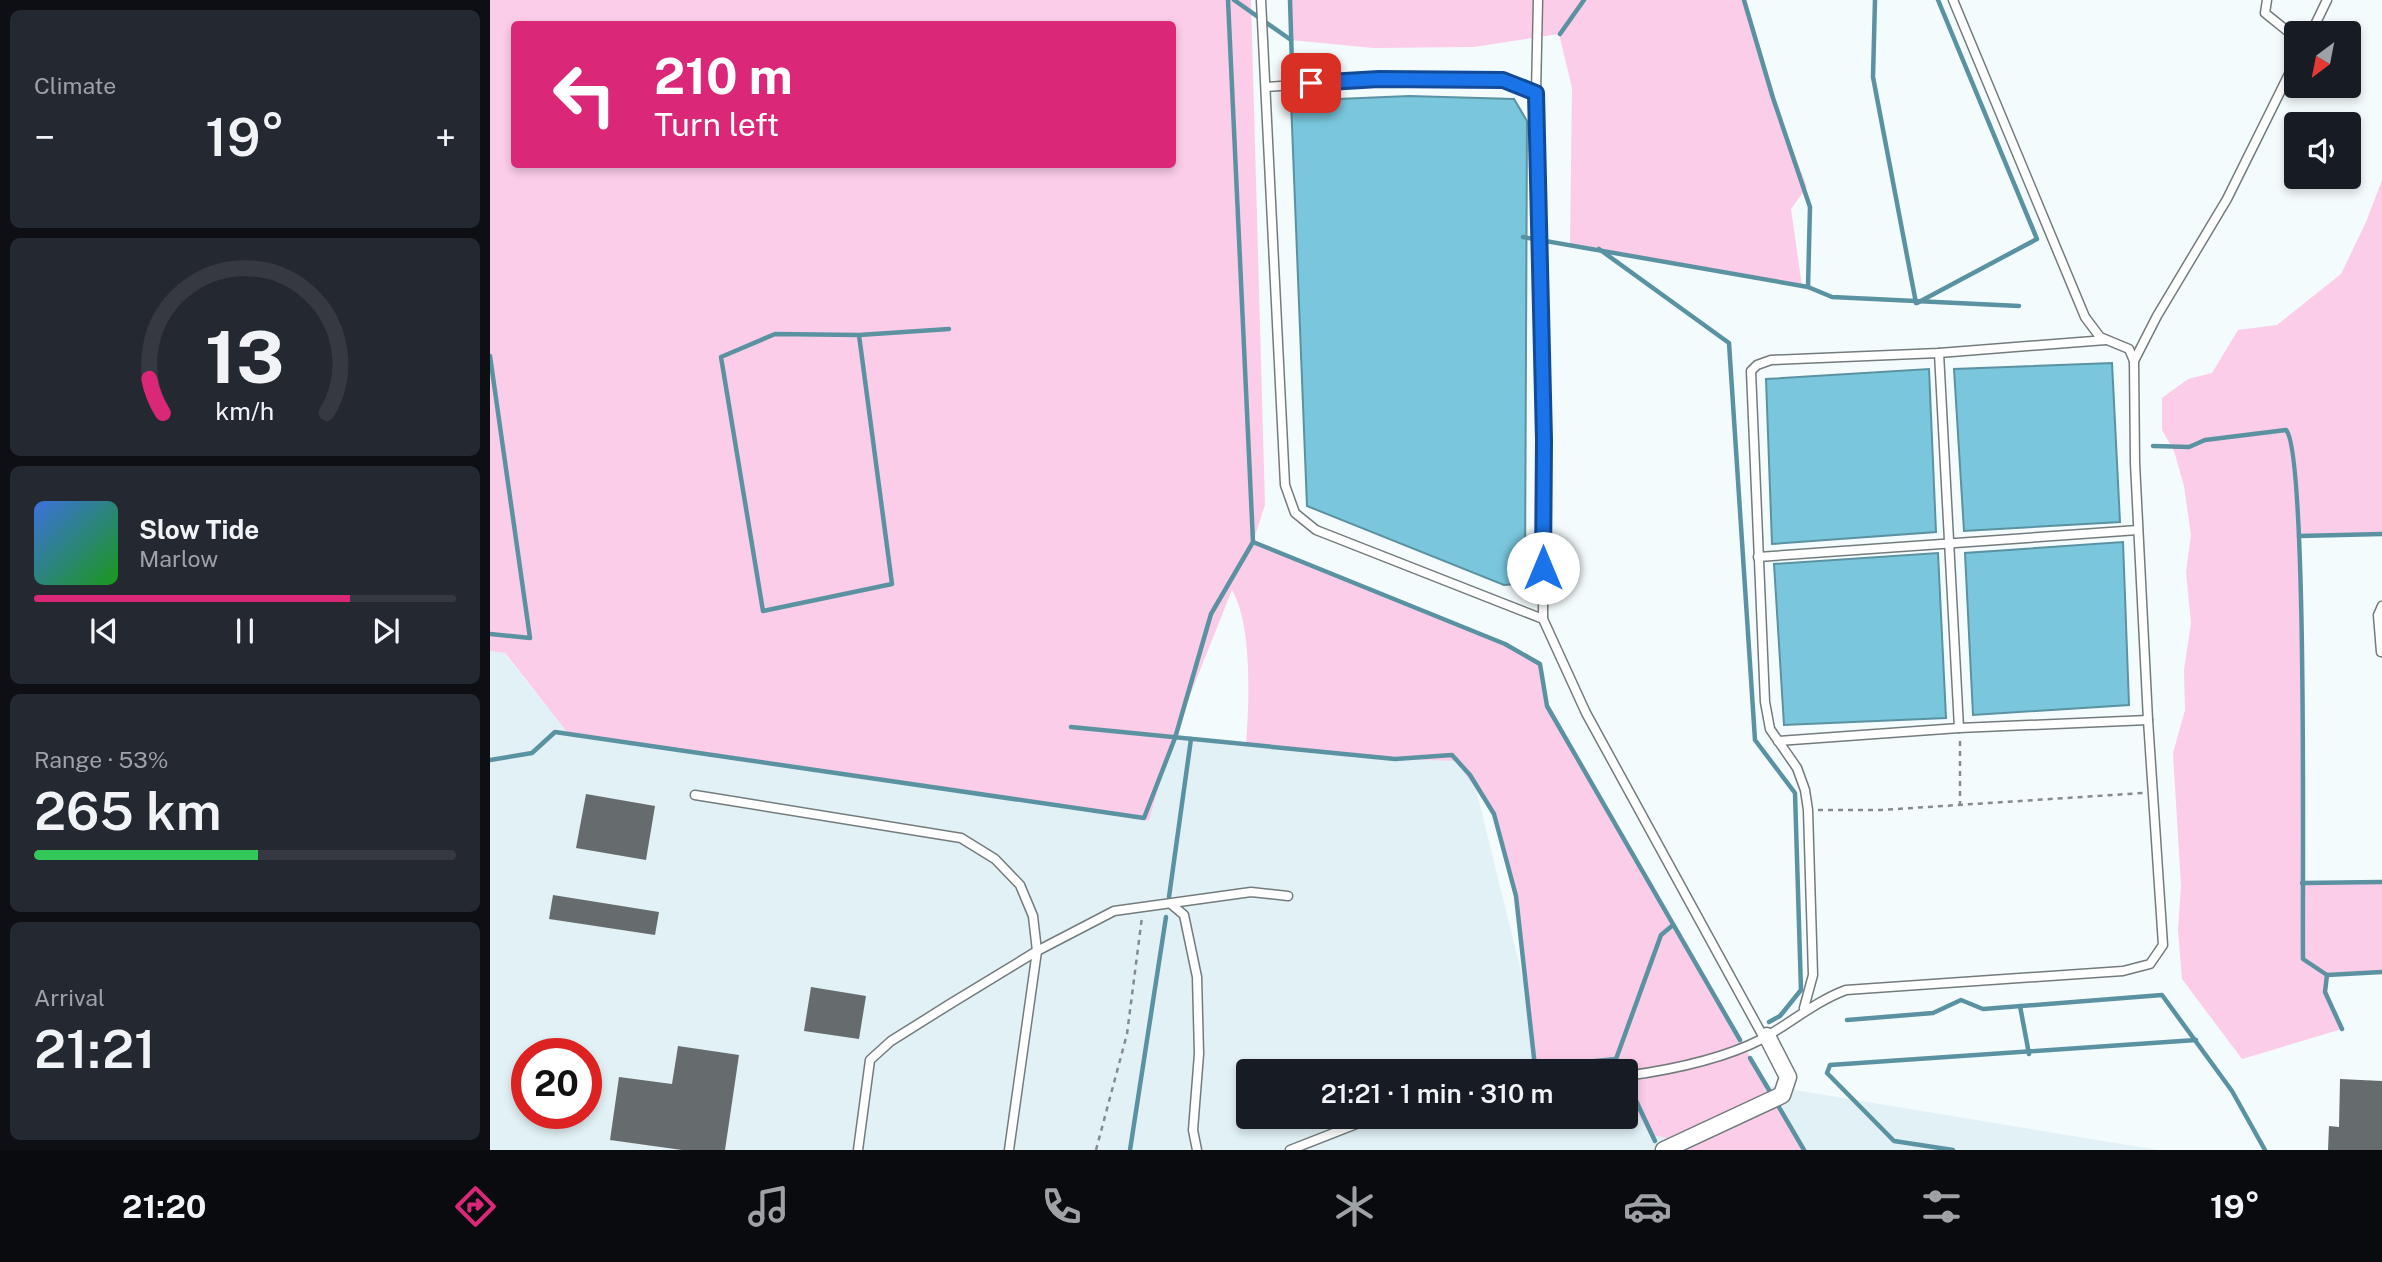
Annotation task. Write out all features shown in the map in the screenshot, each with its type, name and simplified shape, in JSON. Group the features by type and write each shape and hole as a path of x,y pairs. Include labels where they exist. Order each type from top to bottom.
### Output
{"street":[{"path":"1664,1150 1782,1095 1788,1077 1765,1037"}],"lane":[{"path":"1261,0 1285,472 1295,513 1316,530 1543,619"},
{"path":"1538,0 1536,93 1544,440 1543,619 1586,713 1765,1037"},
{"path":"1638,1074 1730,1052 1765,1037 1818,1000 1846,990 2123,971 2150,964 2163,945 2138,530 2134,361 2129,349 2100,337 2085,317 1953,0"},
{"path":"2267,0 2265,13 2284,28"},
{"path":"2317,21 2327,0"},
{"path":"1266,87 1379,79 1503,80 1536,93"},
{"path":"2134,361 2157,316 2227,200 2284,84"},
{"path":"1804,1010 1813,975 1808,810 1805,790 1797,768 1770,729 1765,702 1749,381 1751,371 1757,365 1772,360 1939,353 2109,340"},
{"path":"1939,353 1959,728"},
{"path":"1758,556 2138,530"},
{"path":"2381,652 2378,615 2382,606"},
{"path":"1778,741 1959,728 2148,720"},
{"path":"695,795 961,838 995,859 1020,885 1033,916 1037,951 1009,1150"},
{"path":"858,1150 870,1060 891,1041 1037,951 1114,911 1251,892 1288,896"},
{"path":"1171,904 1184,915 1197,977 1199,1055 1193,1130 1197,1150"},
{"path":"1290,1150 1344,1129"}],"path":[{"path":"1959,728 1960,804"},
{"path":"1808,810 1881,810 2152,792"},
{"path":"1096,1150 1127,1034 1144,906"}],"shaded area":[{"path":"490,0 1251,0 1265,505 1253,542 1505,644 1540,664 1548,706 1804,1150 1670,1150 1671,1139 1649,1134 1638,1114 1638,1059 1534,1059 1516,896 1494,814 1456,761 1395,759 1246,745 1248,666 1243,624 1232,590 1173,738 1149,821 567,732 505,653 490,651"},
{"path":"1290,0 1744,0 1773,98 1807,187 1791,209 1802,286 1570,244 1572,88 1559,34 1474,47 1373,48 1291,40"},
{"path":"2382,180 2382,534 2299,537 2302,882 2382,882 2382,972 2327,975 2325,992 2342,1029 2242,1059 2182,979 2178,930 2181,886 2173,753 2185,710 2184,670 2191,623 2186,572 2191,535 2184,486 2174,451 2162,430 2162,398 2188,379 2212,373 2238,330 2277,325 2341,274 2366,222"},
{"path":"490,651 504,653 567,732 1149,821 1173,738 1469,761 1540,1048 1607,1059 1236,1059 1236,1129 1638,1129 1638,1064 2158,1150 490,1150"}],"water":[{"path":"1409,96 1514,99 1527,121 1525,571 1516,584 1504,585 1307,506 1291,101"},
{"path":"2112,363 2120,522 1964,531 1954,369"},
{"path":"1929,369 1936,532 1772,544 1766,379"},
{"path":"2123,542 2129,705 1973,715 1965,553"},
{"path":"1938,553 1946,718 1784,725 1774,564"}],"building":[{"path":"586,794 655,806 646,860 576,848"},
{"path":"553,895 659,912 655,935 549,919"},
{"path":"811,987 866,996 859,1039 804,1031"},
{"path":"678,1046 739,1055 725,1150 682,1150 610,1140 619,1077 672,1084"},
{"path":"2340,1079 2382,1081 2382,1150 2328,1150 2329,1126 2339,1127"}],"waterway":[{"path":"490,760 532,753 555,732 1144,818 1175,738 1211,614 1253,542 1228,0"},
{"path":"1234,0 1291,40"},
{"path":"1290,0 1292,65"},
{"path":"1560,34 1584,0"},
{"path":"1744,0 1773,98 1810,207 1808,287"},
{"path":"1875,0 1873,77 1916,303"},
{"path":"1917,303 2037,239 1938,0"},
{"path":"1523,237 1808,287 1832,297 2019,306"},
{"path":"1599,249 1729,343 1755,740 1795,793 1801,990 1780,1016 1769,1022"},
{"path":"859,335 892,584 763,611 721,357 775,334 859,335 949,329"},
{"path":"490,356 530,638 490,634"},
{"path":"2153,446 2189,447 2205,440 2286,430 2293,456 2301,590 2303,959 2327,975 2382,972"},
{"path":"2299,536 2382,534"},
{"path":"1253,542 1505,644 1540,664 1547,706 1740,1040"},
{"path":"1071,727 1395,759 1452,755 1470,775 1494,814 1516,896 1534,1059"},
{"path":"1169,897 1191,739"},
{"path":"2302,883 2382,882"},
{"path":"1130,1150 1166,917"},
{"path":"1616,1059 1661,935 1673,925"},
{"path":"2327,975 2325,992 2342,1029"},
{"path":"1847,1020 1933,1013 1961,1000 1983,1009 2162,995 2232,1091 2265,1150"},
{"path":"2020,1006 2029,1054"},
{"path":"1953,1150 1894,1141 1827,1073 1830,1065 2196,1040"},
{"path":"1750,1058 1772,1095"},
{"path":"1776,1102 1804,1150"},
{"path":"1638,1105 1655,1141"}],"route":[{"path":"1311,83 1379,79 1503,80 1536,93 1544,440 1543,568"}]}
